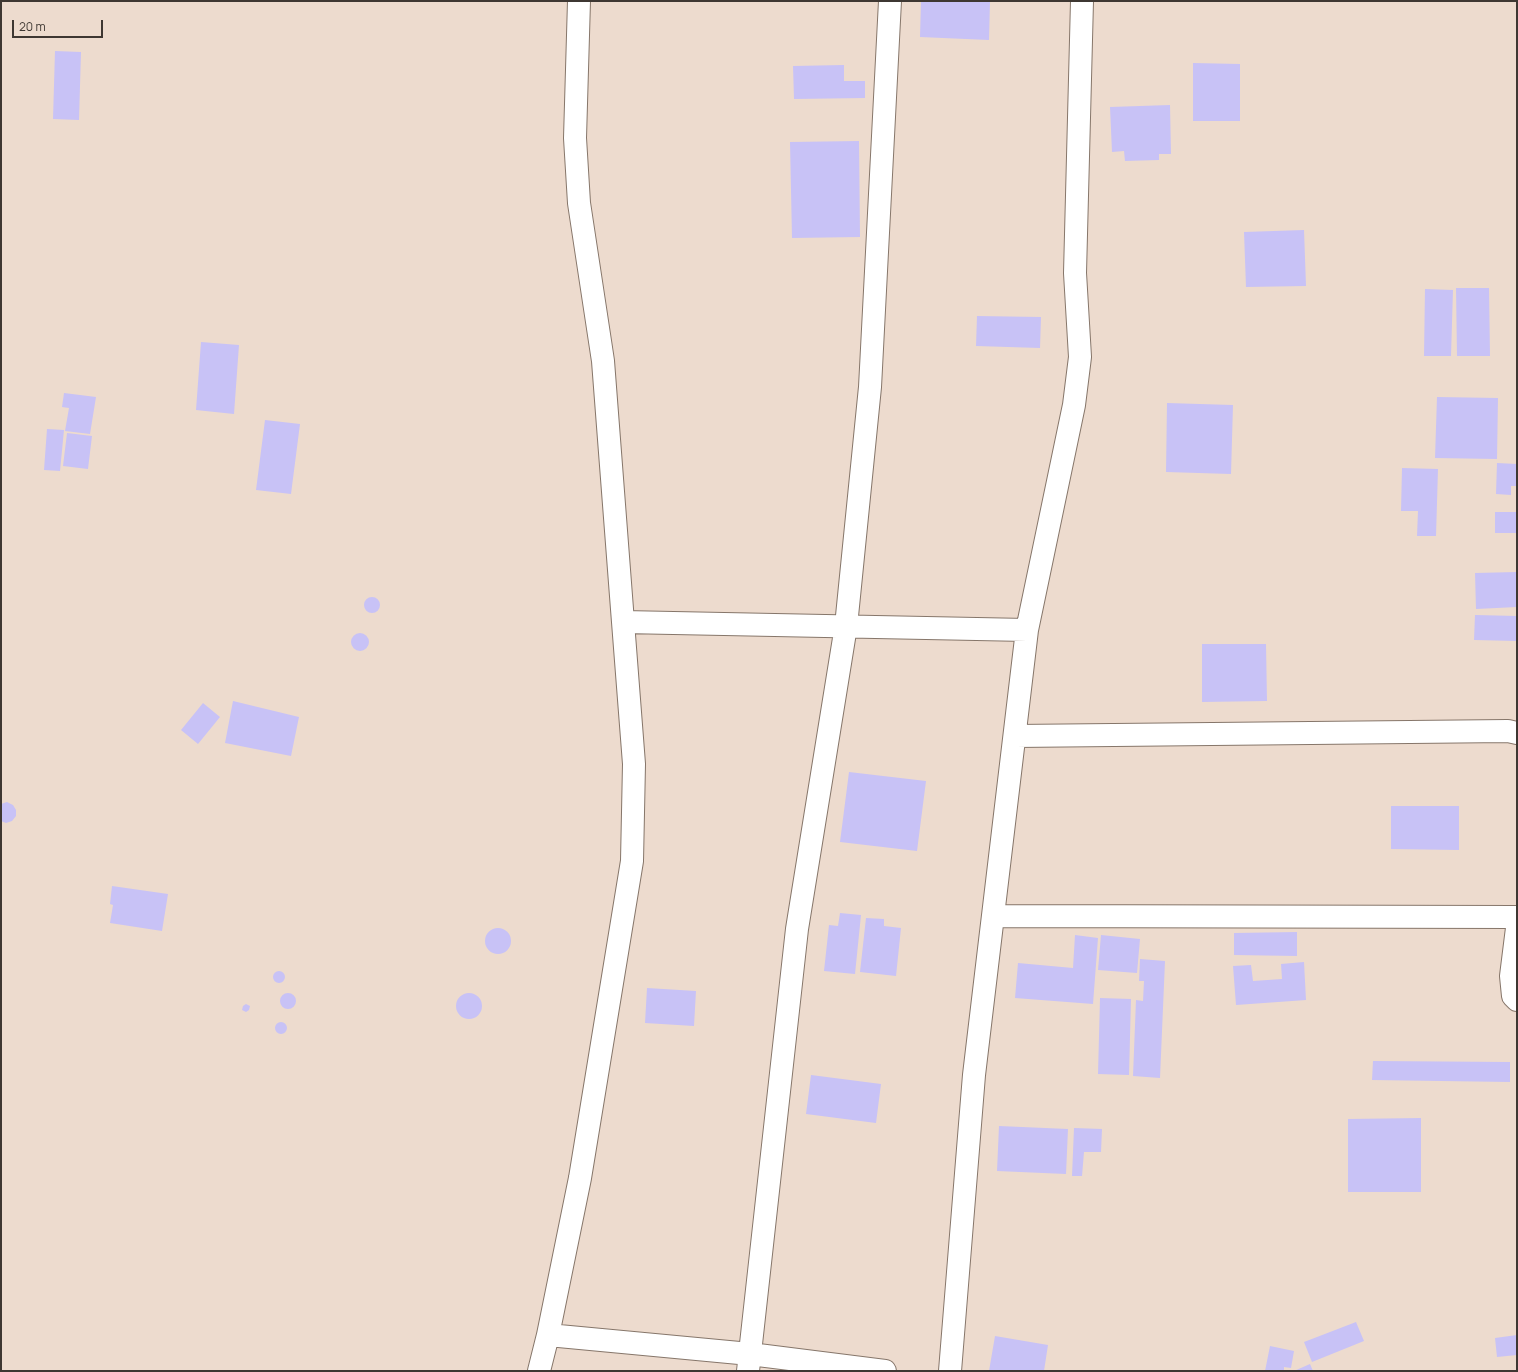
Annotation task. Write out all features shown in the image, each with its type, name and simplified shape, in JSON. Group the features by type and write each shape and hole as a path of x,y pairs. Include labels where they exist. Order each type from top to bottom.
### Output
{"street":[{"path":"539,1371 548,1335 580,1178 632,861 634,764 623,622 602,361 579,202 575,138 579,1"},
{"path":"749,1362 797,930 846,626 870,387 890,1"},
{"path":"950,1371 974,1075 1027,630 1074,405 1080,357 1075,273 1082,1"},
{"path":"623,622 1027,630"},
{"path":"1015,736 1508,731 1517,734"},
{"path":"994,916 1517,917"},
{"path":"1517,928 1511,976 1513,996 1517,1000"},
{"path":"548,1335 749,1362 886,1371"}],"building":[{"path":"921,1 990,1 989,40 920,37"},
{"path":"55,51 81,52 79,120 53,119"},
{"path":"1193,63 1240,64 1240,121 1193,121"},
{"path":"844,65 844,81 865,81 865,98 794,99 793,66"},
{"path":"1170,105 1171,154 1159,154 1159,160 1125,161 1124,151 1112,152 1110,107"},
{"path":"859,141 860,237 792,238 790,142"},
{"path":"1304,230 1306,286 1246,287 1244,232"},
{"path":"1456,288 1489,288 1490,356 1457,356"},
{"path":"1425,289 1453,290 1451,356 1424,356"},
{"path":"977,316 1041,317 1040,348 976,346"},
{"path":"201,342 239,345 234,414 196,410"},
{"path":"64,393 96,397 90,434 65,431 69,408 62,407"},
{"path":"1437,397 1498,398 1497,459 1435,458"},
{"path":"1167,403 1233,405 1231,474 1166,472"},
{"path":"265,420 300,424 291,494 256,490"},
{"path":"47,429 64,430 60,471 44,470"},
{"path":"67,433 92,436 88,469 63,466"},
{"path":"1497,463 1517,464 1517,486 1511,486 1511,495 1496,494"},
{"path":"1402,468 1438,469 1436,536 1417,536 1418,511 1401,511"},
{"path":"1495,512 1517,512 1517,533 1495,533"},
{"path":"1517,572 1517,607 1476,609 1475,573"},
{"path":"369,597 375,597 380,602 378,611 375,613 369,613 364,608 364,602"},
{"path":"1475,615 1517,616 1517,641 1474,640"},
{"path":"356,633 364,633 369,638 367,649 364,651 356,651 351,646 351,638"},
{"path":"1202,644 1266,644 1267,701 1202,702"},
{"path":"233,701 299,717 291,756 225,743"},
{"path":"203,703 220,717 198,744 181,730"},
{"path":"849,772 926,781 917,851 840,842"},
{"path":"7,802 13,805 16,810 16,816 12,821 6,823 1,821 1,804"},
{"path":"1391,806 1459,806 1459,850 1391,849"},
{"path":"112,886 168,894 162,931 110,923 113,905 110,904"},
{"path":"840,913 861,915 855,974 824,971 829,925 838,926"},
{"path":"866,918 884,919 884,926 901,928 896,976 860,972"},
{"path":"498,928 508,931 511,941 508,951 498,954 488,951 485,941 488,931"},
{"path":"1297,932 1297,956 1234,955 1234,933"},
{"path":"1075,935 1098,938 1093,1004 1015,998 1018,963 1073,968"},
{"path":"1101,935 1140,939 1137,973 1098,970"},
{"path":"1140,959 1165,961 1160,1078 1133,1076 1136,1000 1143,1001 1144,981 1139,981"},
{"path":"1304,962 1306,1000 1236,1005 1233,966 1251,965 1253,981 1282,979 1281,964"},
{"path":"277,971 281,971 285,977 281,983 277,983 273,979 273,975"},
{"path":"647,988 696,991 694,1026 645,1023"},
{"path":"288,993 294,995 296,1001 294,1007 288,1009 282,1007 280,1001 282,995"},
{"path":"469,993 478,997 482,1006 478,1015 469,1019 460,1015 456,1006 460,997"},
{"path":"1100,998 1131,999 1129,1075 1098,1074"},
{"path":"246,1004 250,1006 249,1010 246,1012 242,1010 243,1006"},
{"path":"279,1022 283,1022 287,1028 283,1034 279,1034 275,1030 275,1026"},
{"path":"1373,1061 1510,1062 1510,1082 1372,1080"},
{"path":"811,1075 881,1084 876,1123 806,1114"},
{"path":"1421,1118 1421,1192 1348,1192 1348,1119"},
{"path":"999,1126 1068,1129 1066,1174 997,1171"},
{"path":"1074,1128 1102,1129 1101,1152 1084,1152 1082,1176 1072,1176"},
{"path":"1356,1322 1364,1341 1312,1362 1304,1342"},
{"path":"1517,1335 1517,1355 1497,1357 1495,1338"},
{"path":"995,1336 1048,1345 1044,1371 989,1371"},
{"path":"1270,1346 1294,1351 1291,1368 1284,1367 1284,1371 1265,1371"},
{"path":"1310,1364 1313,1371 1294,1371"}]}
